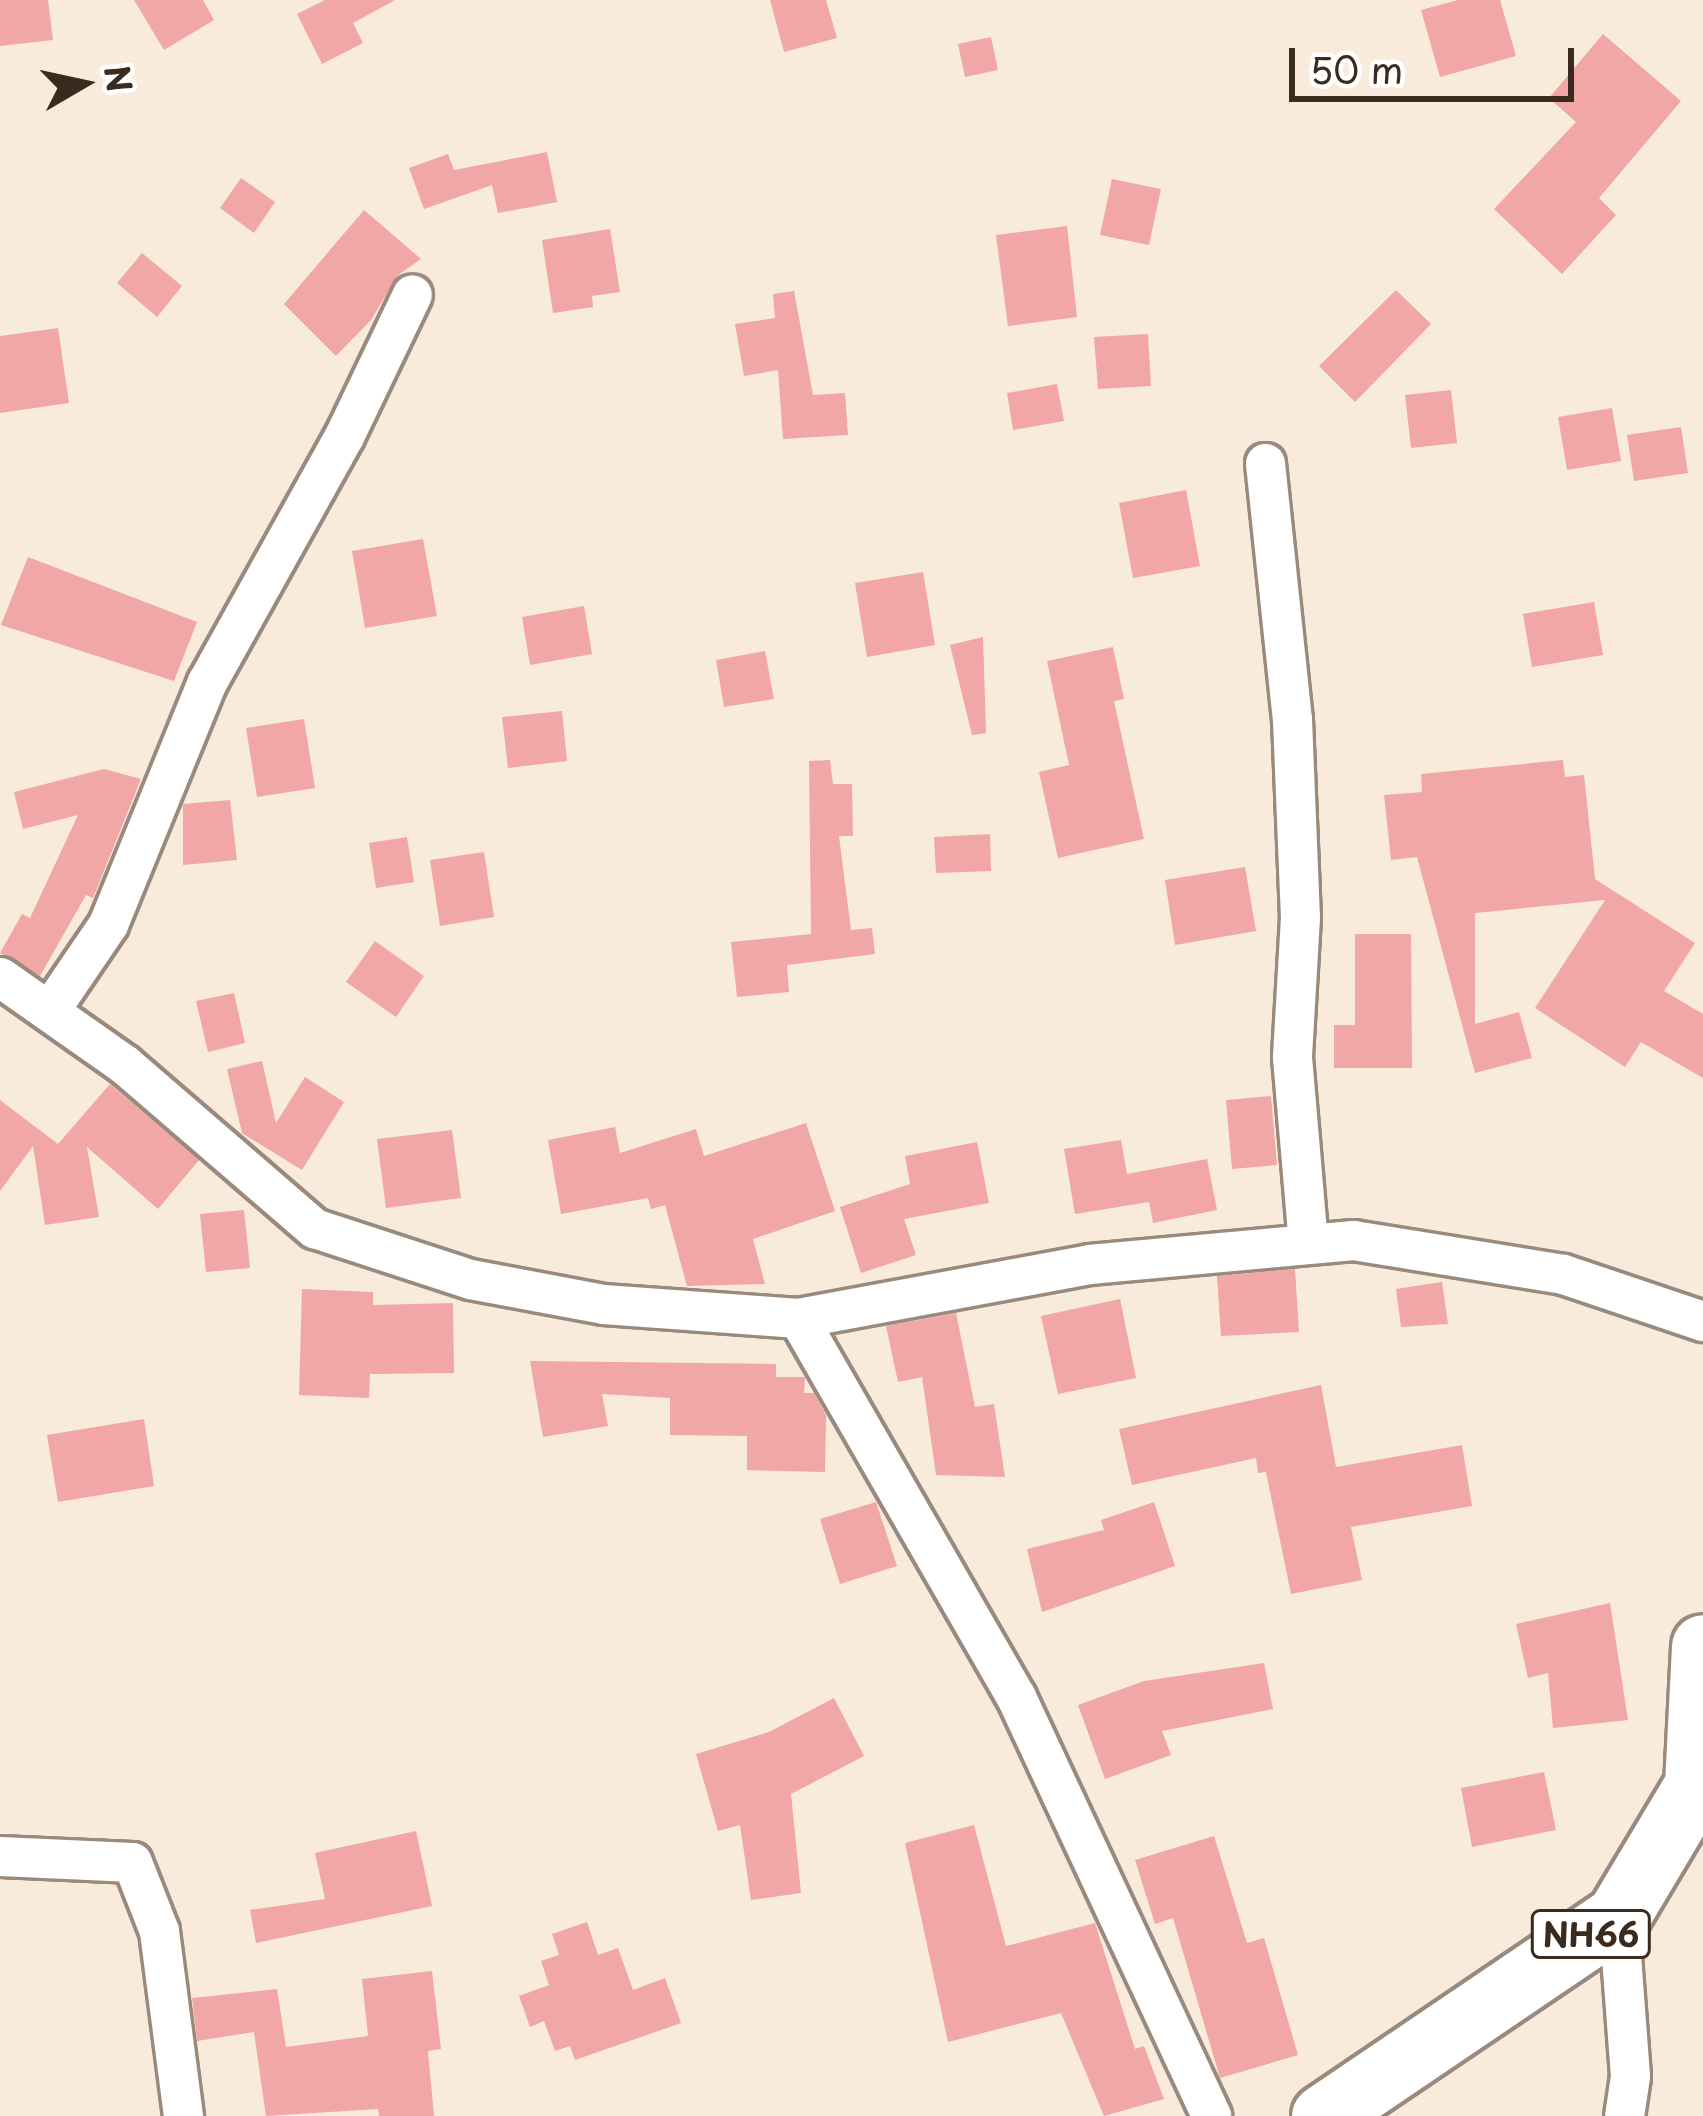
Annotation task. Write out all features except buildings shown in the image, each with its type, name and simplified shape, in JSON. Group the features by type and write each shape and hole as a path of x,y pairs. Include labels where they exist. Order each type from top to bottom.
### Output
{"main road":[{"name":"NH66","path":"1323,2116 1618,1916 1696,1786 1703,1646"}],"street":[{"path":"51,1008 108,924 207,682 344,436 412,294"},
{"path":"1265,463 1292,719 1300,917 1292,1057 1308,1243"},
{"path":"0,977 51,1008 274,1199 355,1247 603,1304 797,1318 1089,1264 1353,1240 1563,1274 1703,1321"},
{"path":"797,1318 1016,1697 1211,2116"},
{"path":"0,1856 132,1862 160,1930 183,2116"},
{"path":"1618,1916 1630,2076 1624,2116"}]}
